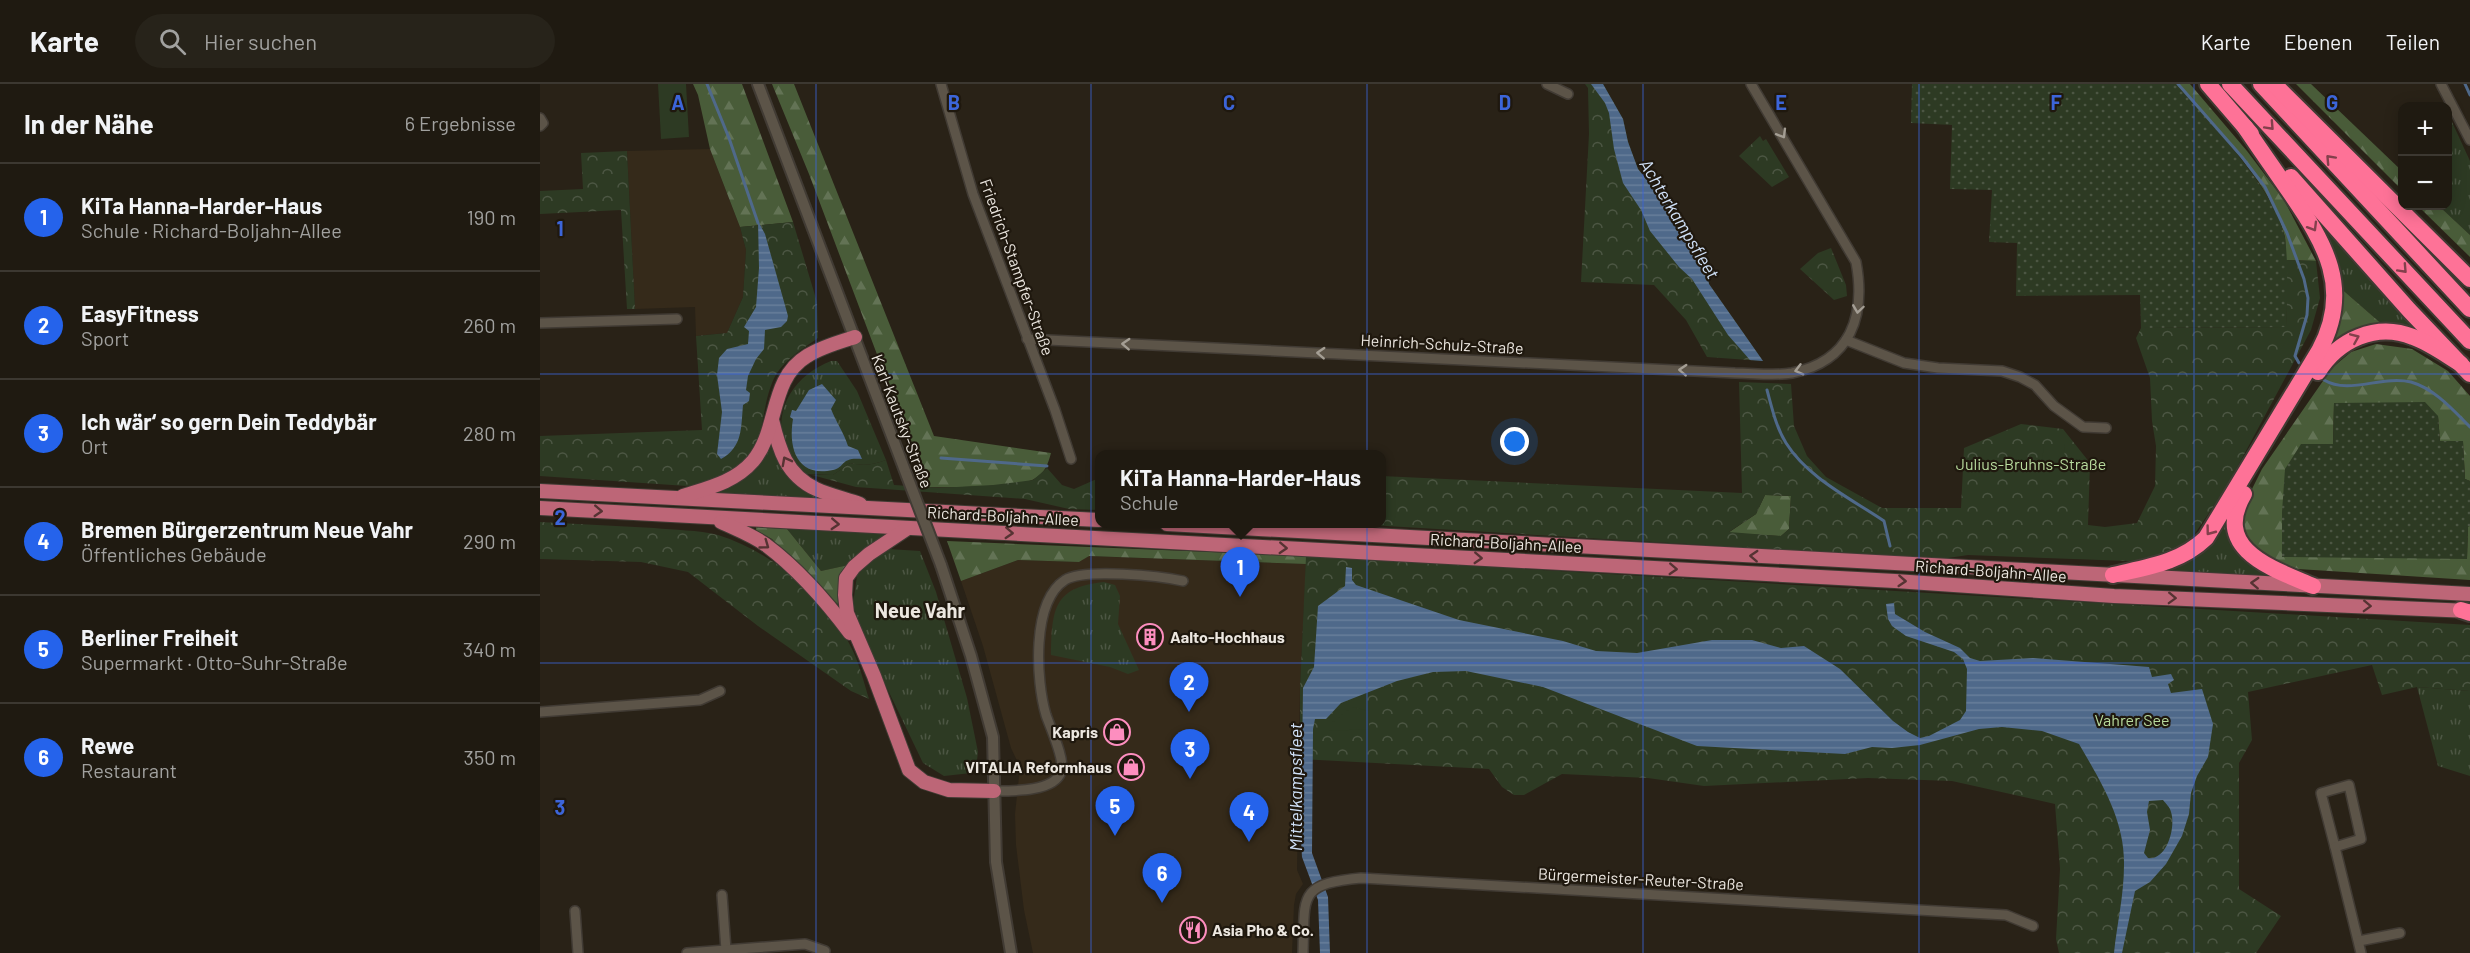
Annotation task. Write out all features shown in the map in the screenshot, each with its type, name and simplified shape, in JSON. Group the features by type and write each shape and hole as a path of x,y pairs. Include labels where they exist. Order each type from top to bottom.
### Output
{"highway":[{"path":"2208,84 2409,310 2466,369"},
{"path":"2230,84 2470,341"},
{"path":"2261,84 2470,309"},
{"path":"2274,84 2470,279"},
{"path":"2113,575 2174,560 2189,552 2206,538 2319,351 2329,330 2334,307 2334,283 2325,248 2305,213 2245,127"},
{"path":"2420,228 2470,270"},
{"path":"2313,586 2255,559 2239,540 2235,516 2240,501 2324,362 2348,341 2367,334 2389,332 2401,333 2422,341 2466,369"}],"main road":[{"path":"675,499 716,485 742,472 754,460 772,420 783,381 806,357 855,337"},
{"path":"772,420 783,458 791,471 816,489 871,509"},
{"name":"Richard-Boljahn-Allee","path":"540,491 1095,520"},
{"name":"Richard-Boljahn-Allee","path":"540,508 1895,580 2114,596 2467,611"},
{"path":"713,518 751,536 800,574 859,645"},
{"path":"908,528 869,554 854,567 846,578 844,595 847,613 877,684 909,770 924,782 949,790 994,791"},
{"name":"Richard-Boljahn-Allee","path":"1241,528 2470,594"}],"street":[{"name":"Karl-Kautsky-Straße","path":"758,84 941,565 971,656 993,737 997,876 1011,953"},
{"name":"Friedrich-Stampfer-Straße","path":"941,84 973,194 1026,339 1055,410 1071,459"},
{"path":"1547,84 1568,94"},
{"path":"1751,84 1856,262 1860,301 1857,319 1846,340 1904,363 1938,369 2002,370 2035,385 2054,406 2083,427 2106,428"},
{"path":"2441,84 2470,140"},
{"path":"540,118 543,123 540,126"},
{"path":"540,323 677,319"},
{"name":"Heinrich-Schulz-Straße","path":"1026,339 1780,373 1790,373 1824,361 1846,340"},
{"path":"994,791 1021,791 1045,786 1056,779 1062,771 1062,762 1046,713 1040,684 1042,616 1053,592 1066,579 1101,573 1160,576 1183,581"},
{"path":"540,712 700,700 720,691"},
{"path":"2335,847 2361,839 2349,785 2321,793 2361,953"},
{"name":"Bürgermeister-Reuter-Straße","path":"1303,953 1306,900 1312,891 1324,883 1361,878 1909,908 2006,915 2033,926"},
{"path":"722,895 726,950"},
{"path":"575,911 578,953"},
{"path":"2359,941 2400,933"},
{"path":"687,953 805,944 825,951"}],"shaded area":[{"path":"710,149 740,227 746,250 743,297 727,333 696,336 695,307 635,309 627,151"},
{"path":"1088,556 1306,564 1300,688 1297,870 1303,884 1296,894 1294,905 1292,953 1033,953 1024,910 1016,845 1015,814 1020,767 1011,748 983,646 961,581 1018,560 1079,562"}],"green space":[{"path":"658,84 686,84 689,137 661,139"},
{"path":"693,84 742,84 793,222 740,227 710,149 698,95"},
{"path":"772,84 794,84 934,436 1051,453 1046,468 1038,477 1014,484 927,487 809,174"},
{"path":"1585,84 1603,84 1623,119 1628,142 1638,169 1665,199 1690,235 1704,260 1709,284 1763,361 1707,357 1686,320 1654,285 1581,282 1589,134 1588,88"},
{"path":"1912,84 2176,84 2240,157 2269,199 2279,219 2286,249 2287,327 2141,328 2140,295 2016,296 2017,243 1989,242 1992,190 1950,189 1952,125 1911,123"},
{"path":"2176,84 2190,84 2247,151 2284,200 2316,261 2285,260 2285,237 2279,217 2255,176"},
{"path":"2296,84 2311,84 2398,167 2398,186"},
{"path":"2452,122 2470,161 2470,235 2443,210 2452,210"},
{"path":"1760,136 1763,141 1766,139 1789,177 1772,187 1739,156"},
{"path":"627,151 635,309 627,309 621,210 540,214 540,191 583,189 581,153"},
{"path":"2422,210 2443,210 2470,235 2470,257"},
{"path":"2319,220 2353,262 2423,332 2384,326 2337,285 2316,223"},
{"path":"793,222 817,302 818,338 780,369 772,383 759,437 748,458 721,478 687,486 540,476 540,436 702,430 696,336 727,333 743,297 746,250 740,227"},
{"path":"1831,248 1846,285 1847,296 1834,300 1800,269 1818,253"},
{"name":"Julius-Bruhns-Straße","path":"2285,260 2316,261 2320,298 2311,330 2226,488 2185,548 2159,558 2129,561 1968,555 1941,559 1386,526 1386,476 1742,493 1739,382 1791,384 1794,426 1807,456 1826,477 1882,508 1961,508 1964,448 2021,424 2063,429 2090,463 2088,525 2105,527 2137,523 2155,486 2156,446 2150,378 2136,338 2141,328 2287,327","holes":["1765,495 1791,496 1789,529 1781,536 1729,532 1756,514"]},
{"path":"2337,285 2384,326 2327,345"},
{"path":"2376,344 2412,349 2448,371 2470,396 2470,481 2465,479 2463,442 2440,441 2438,416 2334,403 2333,444 2467,559 2468,526 2470,526 2470,580 2298,569 2270,563 2241,536 2240,513 2262,469 2332,368 2351,352"},
{"path":"831,361 837,361 857,391 886,460 868,464 850,463 833,475 801,474 784,446 781,431 785,405 790,394 807,375"},
{"path":"2425,402 2438,416 2440,441 2463,441 2465,479 2470,481 2467,559 2282,557 2285,469 2301,444 2333,444 2334,403"},
{"path":"770,432 774,442 822,498 821,500 713,495 714,491"},
{"path":"2044,444 2065,444 2064,462 2042,462"},
{"path":"886,460 894,485 938,488 1033,480 1047,468 1062,485 1074,489 1095,480 1095,510 1069,509 1025,499 856,487 812,475 833,475 850,463 877,463"},
{"path":"1765,495 1791,496 1789,529 1781,536 1728,533 1756,514"},
{"path":"2228,513 2230,539 2235,549 2261,568 2285,577 2157,571"},
{"path":"540,522 702,532 718,535 759,553 797,580 829,613 853,651 869,699 851,691 758,626 688,572 641,562 540,559"},
{"path":"756,527 787,529 821,571 853,564 839,605 800,571 772,539 756,530"},
{"path":"787,529 885,533 853,564 821,571"},
{"path":"947,541 1306,556 1306,564 1089,556 1079,562 1018,560 961,581"},
{"path":"888,549 920,551 936,592 967,698 978,752 976,768 971,773 944,776 923,763 864,640 853,604 858,569"},
{"name":"Vahrer See","path":"1306,556 2470,625 2470,691 2417,687 2382,695 2372,665 2248,692 2252,740 2239,763 2239,889 2281,916 2256,953 2059,953 2056,939 2060,869 2055,804 1952,781 1868,778 1704,786 1648,778 1562,774 1524,795 1514,795 1502,787 1489,769 1300,759 1300,688"},
{"path":"1104,582 1115,585 1120,596 1118,624 1139,670 1128,674 1110,667 1051,655 1055,613 1065,595 1074,589"},
{"path":"2417,687 2470,691 2470,776 2438,766"},
{"path":"1352,707 1369,711 1369,729 1329,731 1329,725"}],"water":[{"path":"1591,84 1603,84 1623,119 1628,142 1638,169 1665,199 1690,235 1704,260 1709,284 1763,361 1750,360 1728,335 1692,279 1679,267 1650,231 1641,210 1623,183 1614,149 1609,113 1605,103"},
{"path":"758,221 765,234 788,316 787,321 781,327 765,330 764,349 748,376 746,390 750,393 749,401 743,405 740,436 733,449 721,459 717,454 722,412 717,375 719,358 727,349 748,344 749,331 744,327 756,307 759,268"},
{"path":"822,384 836,400 831,409 848,446 858,450 862,459 850,459 837,469 821,471 803,465 798,458 792,440 793,419 790,417 792,410 796,411 809,390"},
{"name":"Vahrer See","path":"1346,567 1352,568 1352,580 1356,585 1459,620 1563,641 1596,651 1637,653 1712,640 1752,640 1781,648 1804,646 1840,669 1893,721 1908,732 1920,738 1929,736 1960,720 1966,711 1967,669 1963,659 1954,652 1906,636 1892,626 1888,619 1886,604 1894,603 1895,614 1925,632 1960,648 1970,658 1980,661 2033,658 2149,667 2152,677 2171,674 2174,680 2168,684 2171,693 2202,689 2213,724 2208,757 2197,776 2191,793 2189,814 2182,836 2166,864 2150,882 2135,891 2122,953 2114,953 2123,887 2123,848 2110,802 2079,744 2042,731 2002,727 1979,729 1920,745 1892,748 1872,747 1845,754 1697,746 1543,687 1466,671 1433,672 1397,681 1341,703 1326,719 1315,719 1312,853 1328,897 1330,953 1320,953 1318,900 1302,857 1303,688 1314,667 1318,606 1345,586","holes":["2163,800 2171,812 2171,834 2165,849 2155,858 2148,858 2144,853 2150,830 2147,812 2149,801"]}],"waterway":[{"name":"Mittelkampsfleet","path":"707,84 729,138 758,223"},
{"path":"2178,84 2265,187 2287,233 2304,279 2308,298 2307,315 2295,356 2299,363"},
{"path":"2465,84 2470,95"},
{"path":"2324,380 2344,386 2389,381 2411,382 2436,395 2470,427"},
{"name":"Achterkampsfleet","path":"1767,390 1780,430 1795,455 1830,486 1884,521 1890,546"},
{"name":"Mittelkampsfleet","path":"941,458 1047,466"}],"place":[{"name":"KiTa Hanna-Harder-Haus","path":"1240,597"},
{"name":"Aalto-Hochhaus","path":"1150,637"},
{"name":"EasyFitness","path":"1189,712"},
{"name":"Kapris","path":"1117,732"},
{"name":"VITALIA Reformhaus","path":"1131,767"},
{"name":"Ich wär‘ so gern Dein Teddybär","path":"1190,779"},
{"name":"Berliner Freiheit","path":"1115,836"},
{"name":"Bremen Bürgerzentrum Neue Vahr","path":"1249,842"},
{"name":"Rewe","path":"1162,903"},
{"name":"Asia Pho & Co.","path":"1193,930"}],"district":[{"name":"Neue Vahr","path":"920,611"}]}
